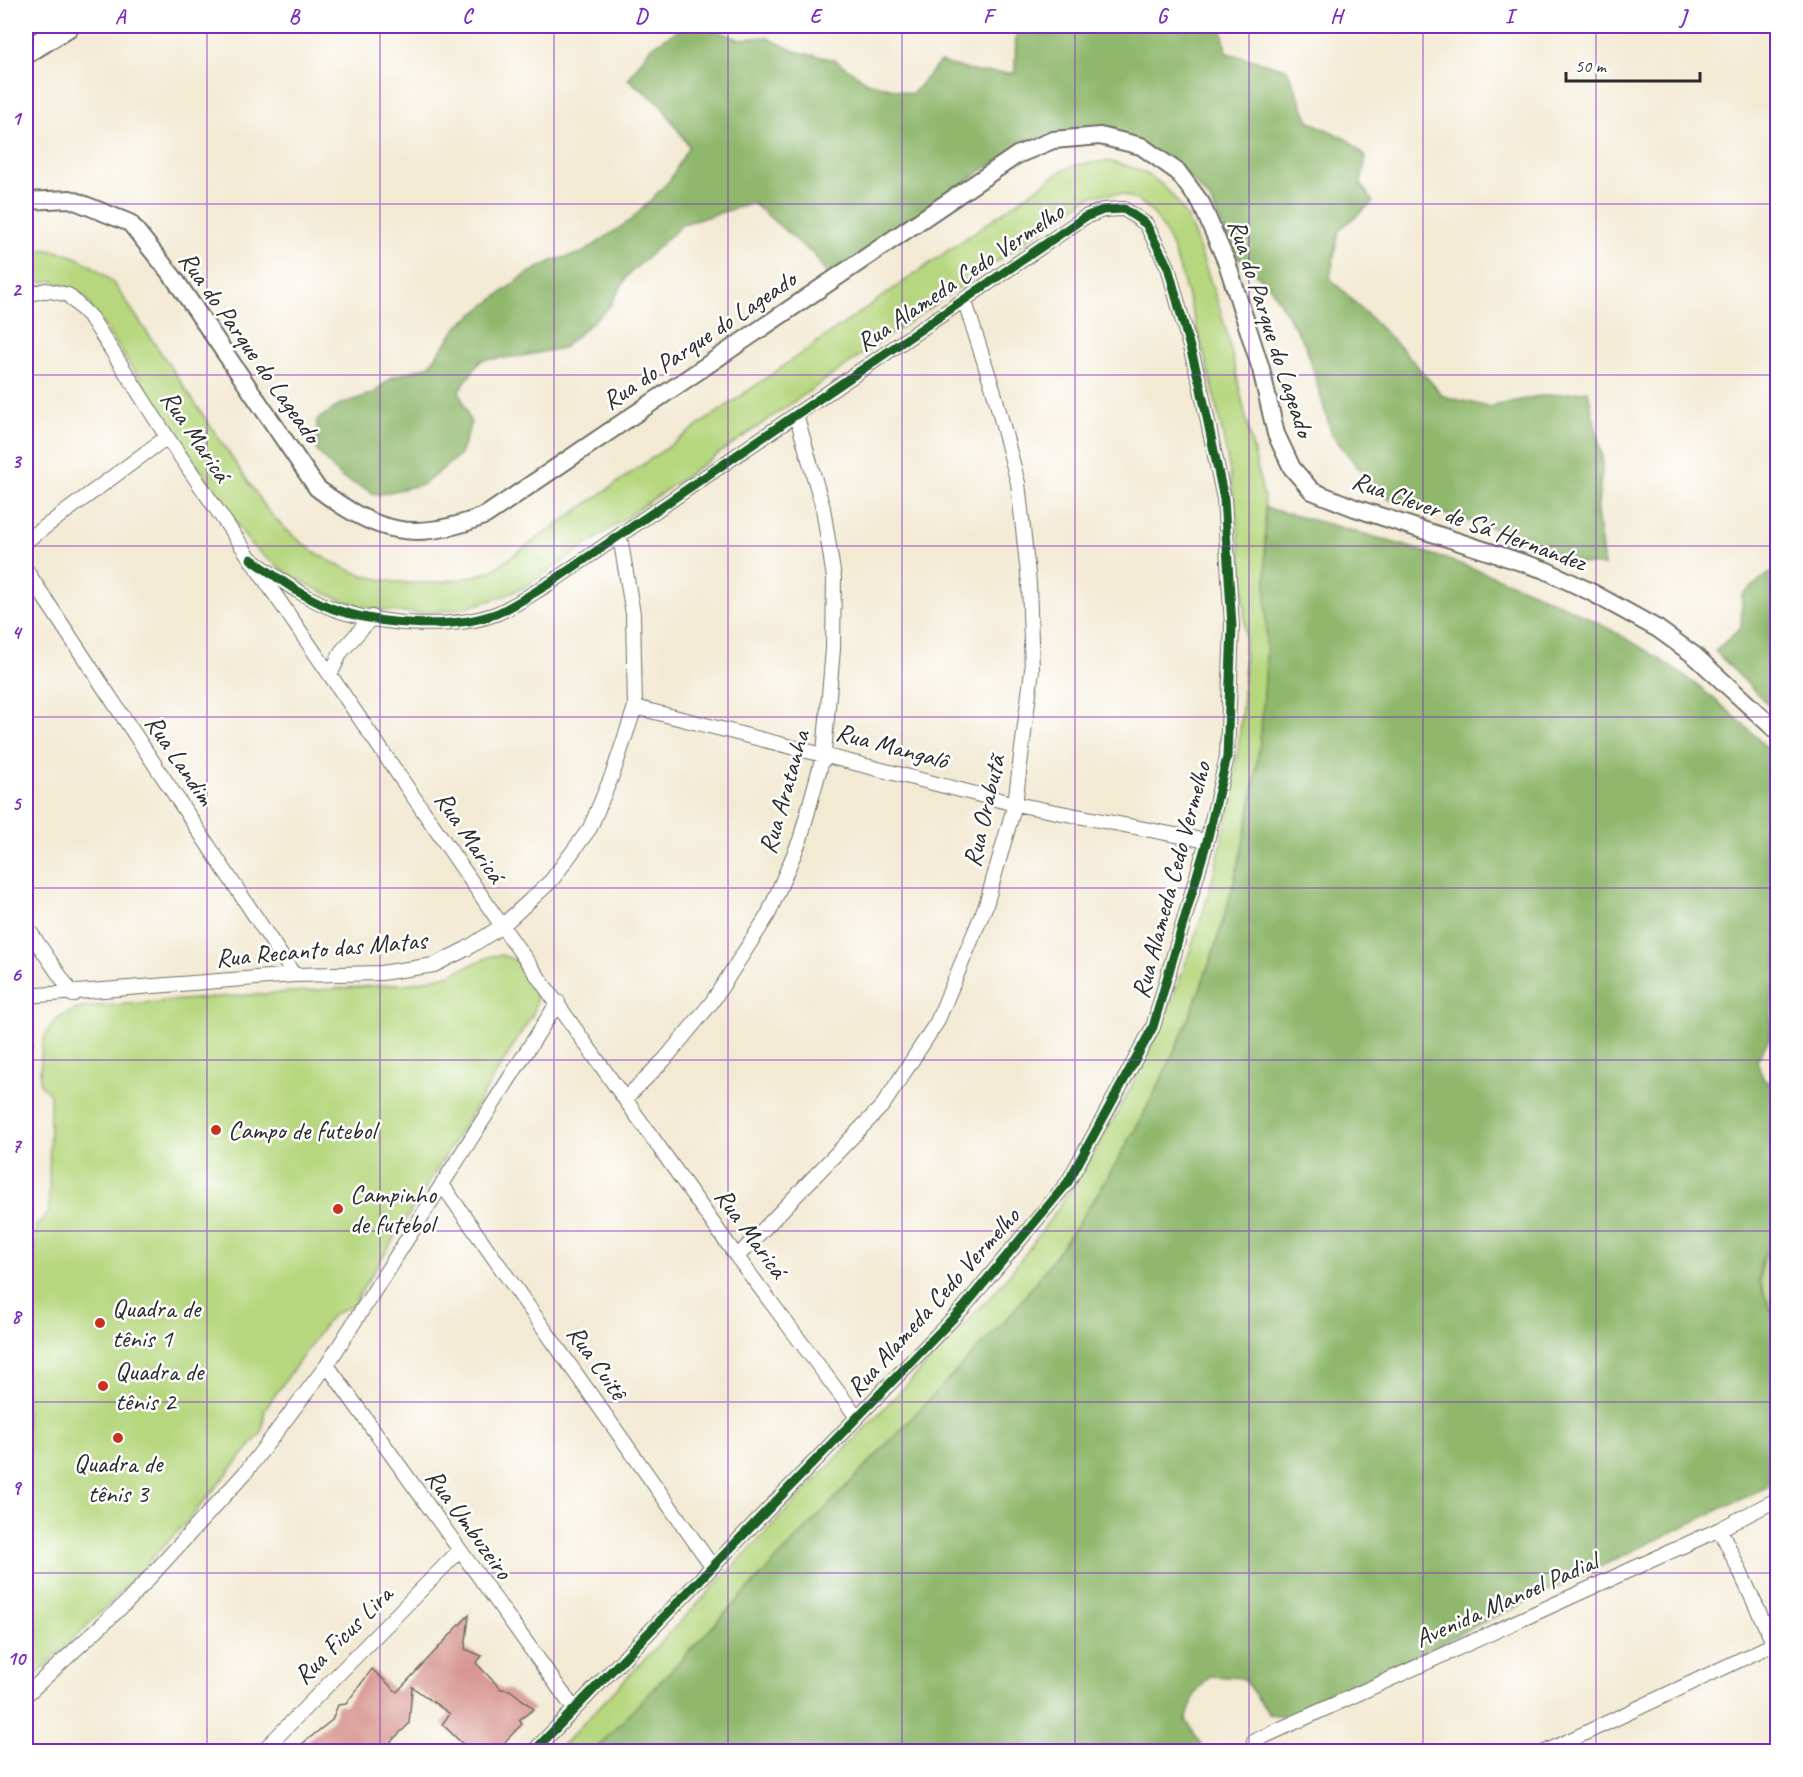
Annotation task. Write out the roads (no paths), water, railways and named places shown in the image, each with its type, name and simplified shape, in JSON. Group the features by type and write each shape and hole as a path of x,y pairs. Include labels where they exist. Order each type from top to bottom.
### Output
{"highway":[{"path":"26,52 60,31"},
{"path":"26,59 60,31"}],"street":[{"name":"Rua do Parque do Lageado","path":"26,201 70,199 130,223 174,278 317,488 345,509 372,524 400,531 436,530 462,525 486,515 1017,155 1053,140 1100,136 1141,146 1178,172 1201,203 1227,263 1251,337 1276,434 1292,468 1312,491"},
{"name":"Rua Alameda Cedo Vermelho","path":"251,559 290,587 342,612 395,621 451,624 497,613 550,584 1085,217 1103,210 1124,209 1146,224 1168,267 1200,384 1224,499 1232,626 1227,757 1207,841 1153,1028 1068,1182 963,1307 533,1752"},
{"name":"Rua Maricá","path":"26,295 46,290 68,296 91,318 167,437 502,926 737,1257 857,1417"},
{"name":"Rua Orabutã","path":"737,1257 883,1105 937,1022 986,905 1015,804 1032,669 1029,583 1018,483 994,392 964,299"},
{"name":"Rua Aratanha","path":"625,1099 665,1059 712,1002 768,915 800,840 824,753 833,649 834,578 823,508 796,414"},
{"path":"26,541 167,437"},
{"name":"Rua Clever de Sá Hernandez","path":"1312,491 1354,508 1545,570 1591,592 1658,629 1694,655 1778,732"},
{"name":"Rua Recanto das Matas","path":"26,996 73,995 294,975 381,973 434,965 466,949 502,926 551,881 590,828 613,773 635,706 633,614 620,537"},
{"name":"Rua Landim","path":"26,570 294,975"},
{"path":"330,675 341,652 372,617"},
{"name":"Rua Mangalô","path":"635,706 1015,804 1207,841"},
{"path":"26,926 73,995"},
{"path":"26,996 26,1044"},
{"path":"26,1695 128,1601 246,1473 327,1365 558,1002"},
{"name":"Rua Cuitê","path":"443,1186 712,1566"},
{"name":"Rua Umbuzeiro","path":"327,1365 574,1709"},
{"name":"Avenida Manoel Padial","path":"1256,1746 1720,1529 1778,1499"},
{"path":"1545,1752 1776,1646 1720,1529"},
{"name":"Rua Ficus Lira","path":"262,1752 459,1551"}],"place":[{"name":"Campo de futebol","path":"216,1130"},
{"name":"Campinho de futebol","path":"338,1209"},
{"name":"Quadra de tênis 1","path":"100,1323"},
{"name":"Quadra de tênis 2","path":"103,1386"},
{"name":"Quadra de tênis 3","path":"118,1438"}]}
